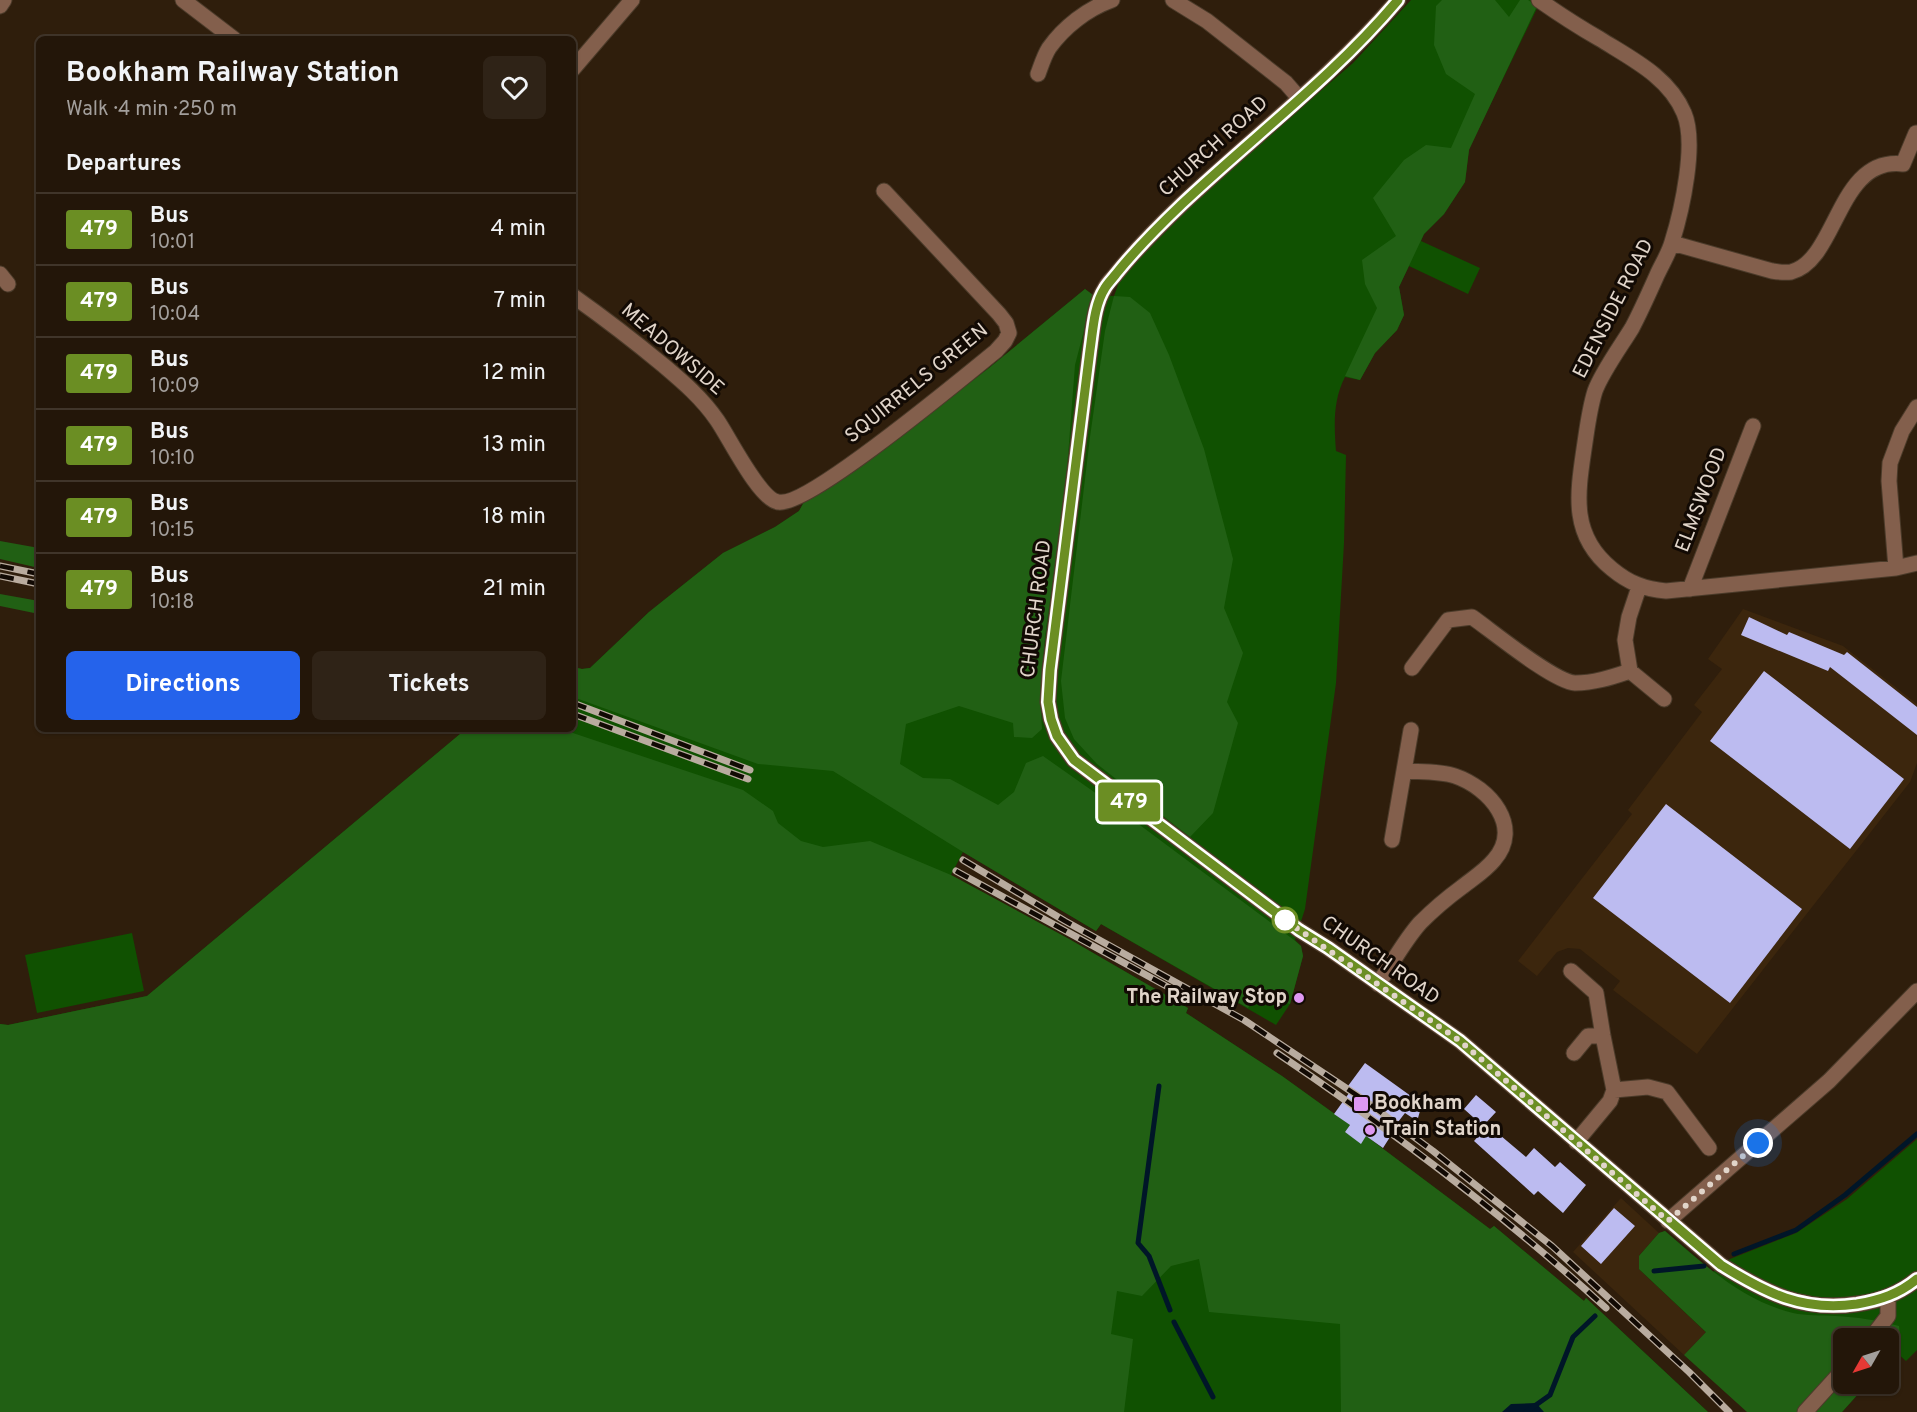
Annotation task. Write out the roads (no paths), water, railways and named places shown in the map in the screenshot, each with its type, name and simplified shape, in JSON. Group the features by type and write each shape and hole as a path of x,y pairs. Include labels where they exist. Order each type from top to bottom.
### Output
{"street":[{"path":"0,6 4,0"},
{"path":"183,0 230,36"},
{"path":"576,65 632,0"},
{"path":"1038,74 1048,50 1068,26 1112,0"},
{"path":"1173,0 1207,21 1286,83 1299,98"},
{"name":"CHURCH ROAD","path":"1398,0 1360,42 1168,218 1129,257 1104,288 1096,311 1090,350 1054,635 1048,702 1057,736 1074,760 1299,930 1460,1041 1721,1265 1765,1290 1808,1305 1849,1305 1888,1297"},
{"name":"EDENSIDE ROAD","path":"1539,0 1653,73 1674,94 1680,104 1685,114 1690,144 1684,193 1672,243 1633,326 1596,389 1589,416 1579,481 1581,520 1588,543 1610,568 1639,587 1666,591 1896,568 1917,563"},
{"path":"1672,243 1772,270 1788,273 1795,270 1818,250 1841,206 1865,176 1886,165 1903,165 1916,133"},
{"name":"SQUIRRELS GREEN","path":"776,502 792,501 809,492 887,438 996,351 1009,333 1006,323 999,314 884,190"},
{"name":"MEADOWSIDE","path":"576,298 604,318 696,394 716,418 748,473 761,490 776,502"},
{"path":"1896,568 1889,482 1890,463 1902,431 1917,407"},
{"name":"ELMSWOOD","path":"1690,589 1753,426"},
{"path":"1639,587 1629,617 1625,640 1630,671 1664,699"},
{"path":"1412,668 1448,620 1472,617 1548,671 1572,683 1598,682 1630,671"},
{"path":"1392,840 1411,730"},
{"path":"1378,984 1419,925 1438,905 1494,860 1506,836 1505,823 1499,811 1489,797 1472,786 1456,777 1405,771"},
{"path":"1571,971 1596,993 1614,1090 1610,1101 1576,1142"},
{"path":"1668,1221 1829,1081 1917,991"},
{"path":"1574,1053 1588,1036 1603,1036"},
{"path":"1614,1090 1648,1087 1667,1092 1709,1148"},
{"path":"1879,1328 1888,1316 1888,1297 1917,1279"},
{"path":"1805,1412 1833,1381"}],"water":[{"path":"1536,1403 1544,1412 1502,1412 1511,1404"}],"waterway":[{"path":"1159,1086 1138,1243 1149,1256 1170,1310"},
{"path":"1734,1254 1796,1230 1845,1195 1917,1134"},
{"path":"1654,1271 1704,1266"},
{"path":"1526,1412 1550,1395 1573,1337 1595,1316"},
{"path":"1174,1322 1213,1397"}],"railway":[{"path":"0,566 36,573"},
{"path":"0,576 36,583"},
{"path":"576,704 750,770"},
{"path":"576,715 748,779"},
{"path":"963,860 1065,921 1244,1020 1364,1100 1433,1151 1552,1246 1689,1372 1729,1412"},
{"path":"956,871 1190,999"},
{"path":"1277,1053 1446,1174 1527,1239 1606,1308"}],"place":[{"name":"The Railway Stop","path":"1299,998"},
{"name":"Bookham","path":"1361,1104"},
{"name":"Train Station","path":"1370,1130"}]}
